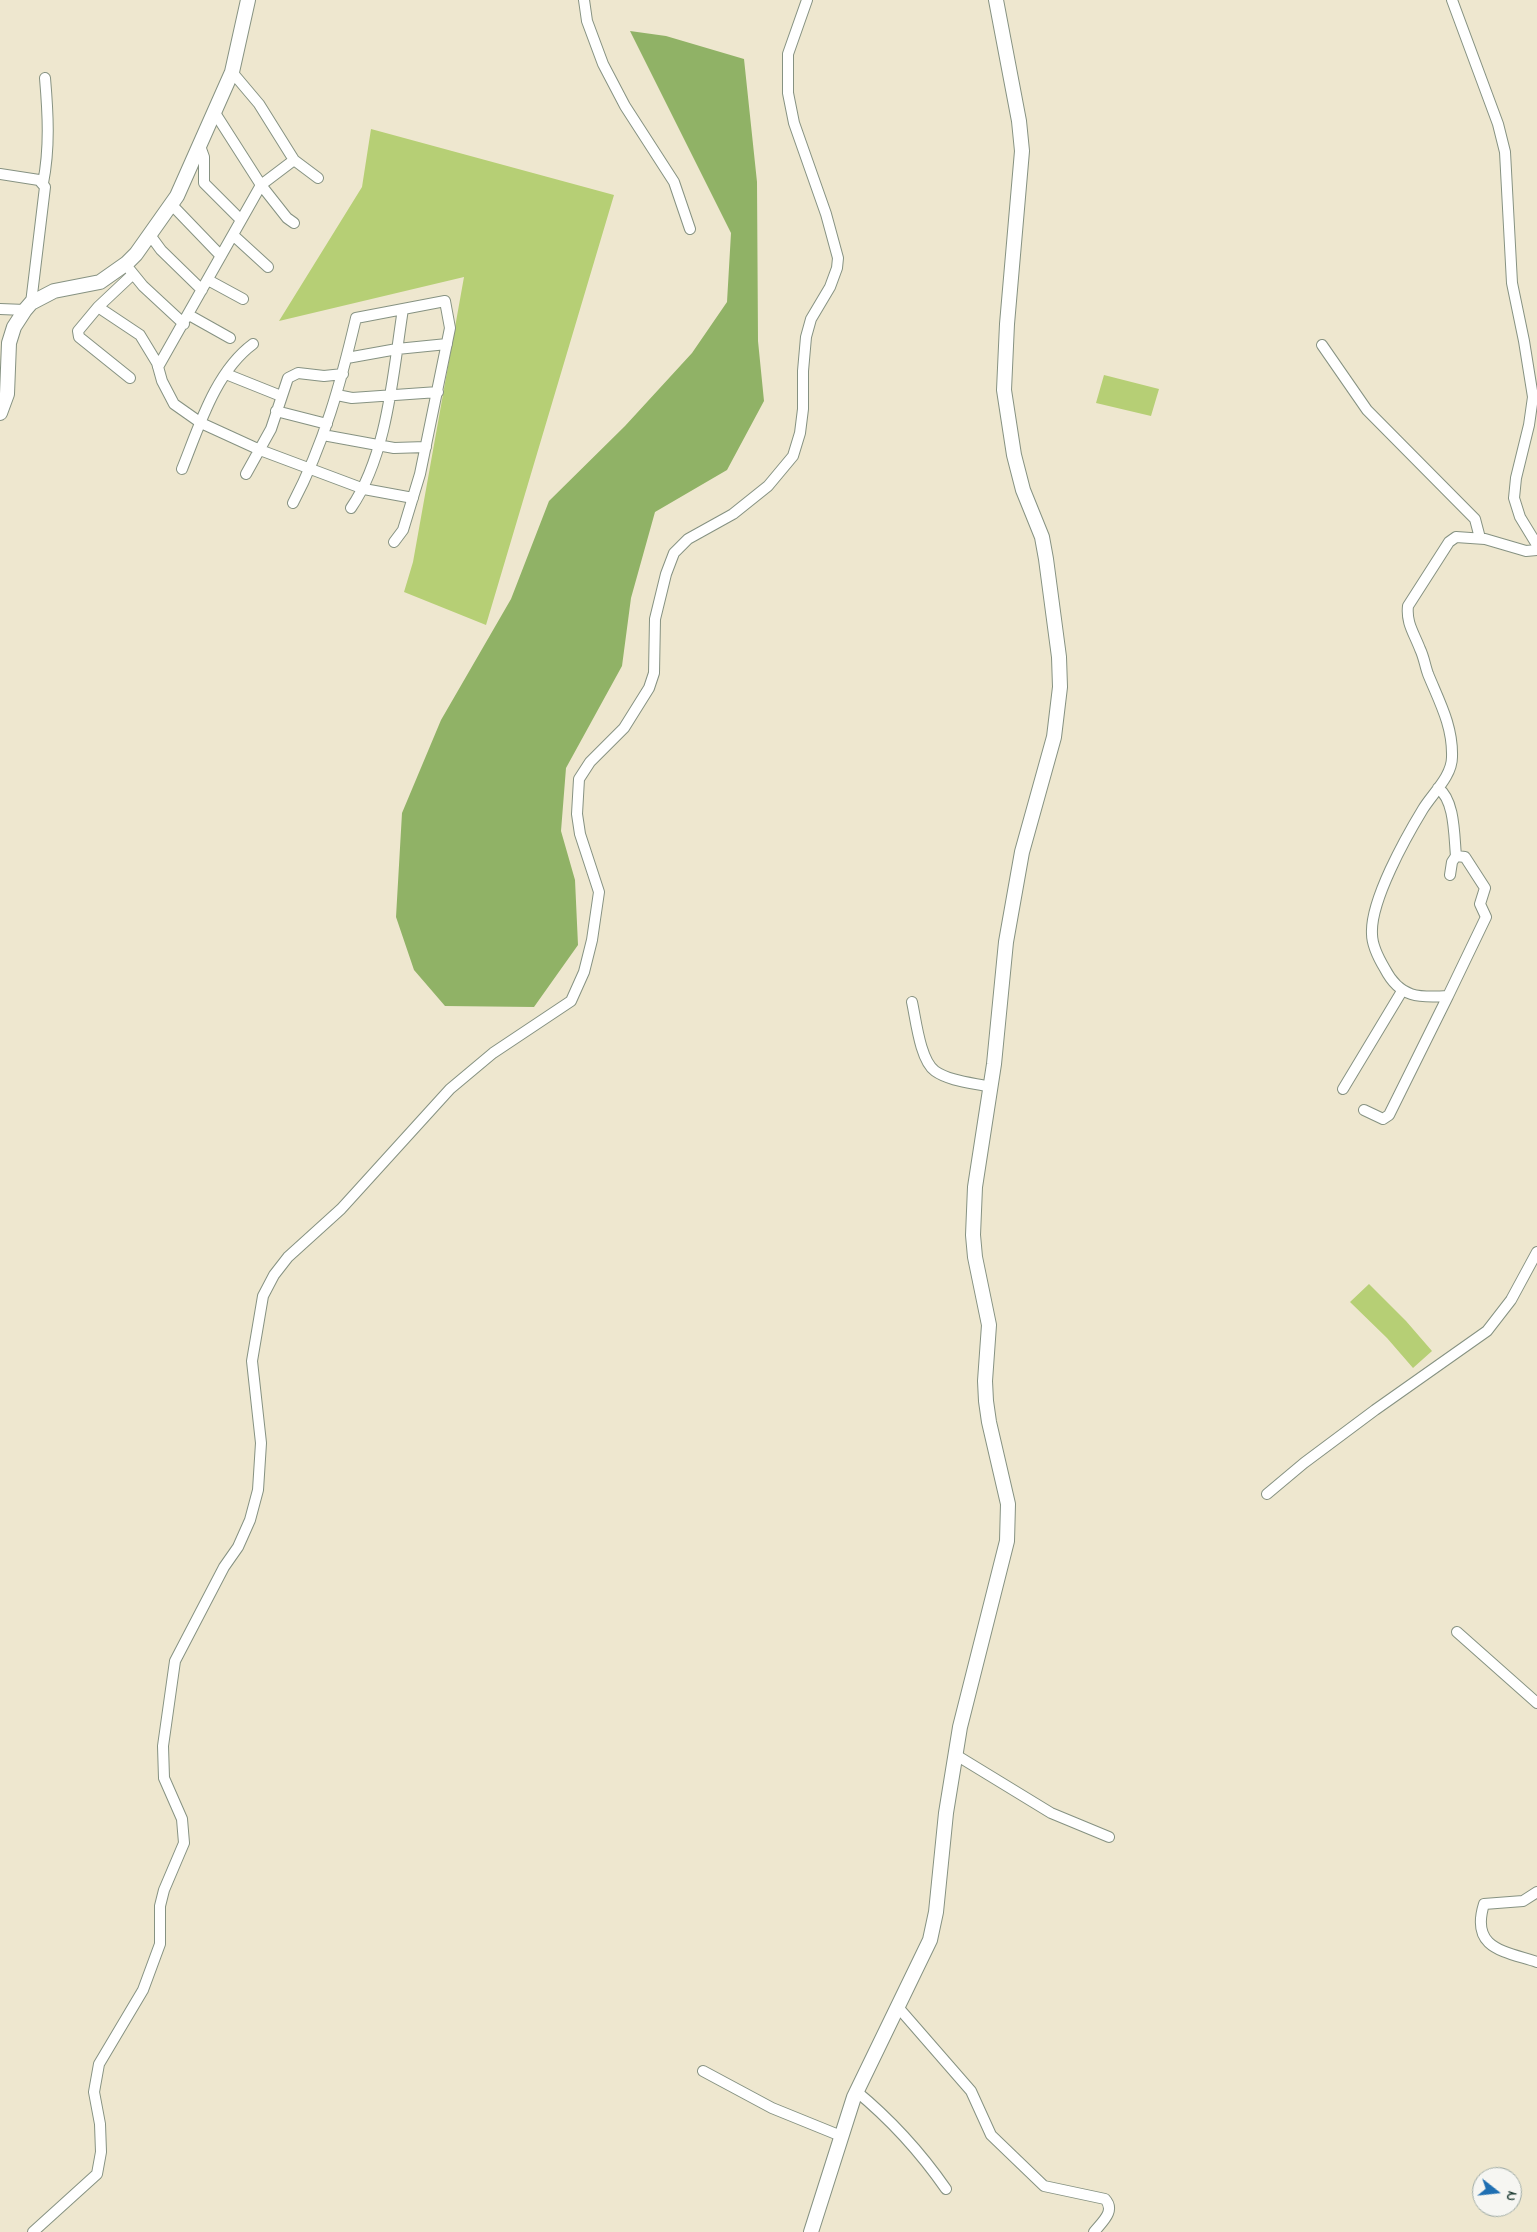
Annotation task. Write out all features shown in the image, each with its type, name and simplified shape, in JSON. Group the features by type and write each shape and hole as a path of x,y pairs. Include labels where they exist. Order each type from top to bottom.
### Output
{"street":[{"path":"130,378 79,337 78,331 130,269 171,204 200,146 232,72 248,0"},
{"path":"584,0 587,21 603,64 625,106 674,182 690,229"},
{"path":"33,2232 97,2174 101,2152 100,2124 94,2092 99,2064 143,1990 160,1944 160,1906 164,1890 184,1844 182,1818 164,1778 163,1746 175,1661 224,1567 238,1548 250,1520 258,1490 261,1443 252,1360 263,1296 274,1275 288,1257 348,1202 450,1089 493,1053 571,1001 584,972 596,924 598,892 580,834 577,804 579,778 590,762 624,728 648,688 655,663 655,619 666,574 674,553 688,539 733,514 768,486 793,456 800,433 803,410 806,337 811,319 830,287 837,268 838,258 826,214 794,123 788,93 788,54 807,0"},
{"path":"811,2232 856,2091 896,2006 924,1955 932,1933 956,1755 976,1659 1007,1541 1009,1521 1005,1485 989,1422 986,1401 985,1381 989,1325 975,1257 973,1235 975,1187 990,1087 1010,924 1022,852 1054,737 1060,687 1058,649 1042,537 1023,490 1014,455 1004,390 1006,343 1022,151 1019,121 996,0"},
{"path":"1452,0 1498,124 1504,152 1512,283 1524,341 1532,397 1532,409 1516,478 1514,498 1520,517 1537,545"},
{"path":"232,72 259,104 294,160 318,178"},
{"path":"28,307 45,192 43,183 47,160 48,118 45,78"},
{"path":"215,113 261,186 287,218 294,223"},
{"path":"200,146 204,157 204,184 241,220"},
{"path":"158,367 261,186 294,160"},
{"path":"0,174 40,180 43,183"},
{"path":"171,204 221,256"},
{"path":"150,235 161,250 202,290"},
{"path":"233,235 268,267"},
{"path":"0,414 7,394 9,343 14,327 28,307 54,291 100,282 130,269"},
{"path":"130,269 186,320 230,338"},
{"path":"208,280 243,299"},
{"path":"293,503 312,468 337,395 356,318 445,301 450,328 438,392 413,498 403,530 394,542"},
{"path":"98,306 140,336 154,356 166,392 174,404 201,423 260,450 364,489 413,498"},
{"path":"0,309 28,307"},
{"path":"351,508 364,489 378,446 390,393 403,309"},
{"path":"182,469 201,423 226,374 253,344"},
{"path":"347,358 397,349 447,344"},
{"path":"1322,345 1367,410 1475,519 1480,538"},
{"path":"246,474 260,450 288,378 298,373 324,376 343,374"},
{"path":"226,374 281,396"},
{"path":"337,395 352,398 390,393 438,392"},
{"path":"276,411 327,424"},
{"path":"323,435 394,448 426,447"},
{"path":"1448,996 1423,998 1402,991 1386,971 1376,951 1372,934 1374,914 1399,854 1423,808 1450,769 1452,759 1449,727 1421,649 1410,629 1407,614 1408,606 1449,542 1456,537 1480,538 1526,550 1537,550"},
{"path":"1438,788 1445,792 1449,807 1456,856 1452,862 1450,875"},
{"path":"1364,1110 1383,1119 1389,1115 1486,917 1480,904 1485,888 1465,857 1456,856"},
{"path":"1343,1089 1402,991"},
{"path":"912,1002 923,1053 934,1070 942,1075 990,1087"},
{"path":"1267,1494 1367,1416 1487,1330 1511,1300 1537,1252"},
{"path":"1456,1632 1537,1703"},
{"path":"956,1755 1051,1812 1109,1837"},
{"path":"1537,1892 1523,1901 1484,1904 1481,1915 1483,1934 1491,1947 1537,1962"},
{"path":"896,2006 971,2091 991,2135 1044,2186 1104,2199 1109,2204 1110,2208 1106,2217 1094,2232"},
{"path":"703,2071 772,2108 841,2136"},
{"path":"856,2091 878,2109 925,2159 946,2189"}],"green space":[{"path":"630,31 666,36 744,59 757,182 758,341 764,401 727,470 655,512 631,598 622,666 566,768 561,831 575,880 578,945 534,1007 445,1006 414,970 396,917 402,813 441,720 511,599 549,501 625,426 692,353 727,302 731,233"},
{"path":"371,129 614,195 486,625 404,592 413,562 464,277 279,321 362,187"},
{"path":"1104,375 1159,389 1151,416 1096,403"},
{"path":"1369,1284 1406,1321 1432,1351 1413,1368 1387,1338 1350,1302"}]}
